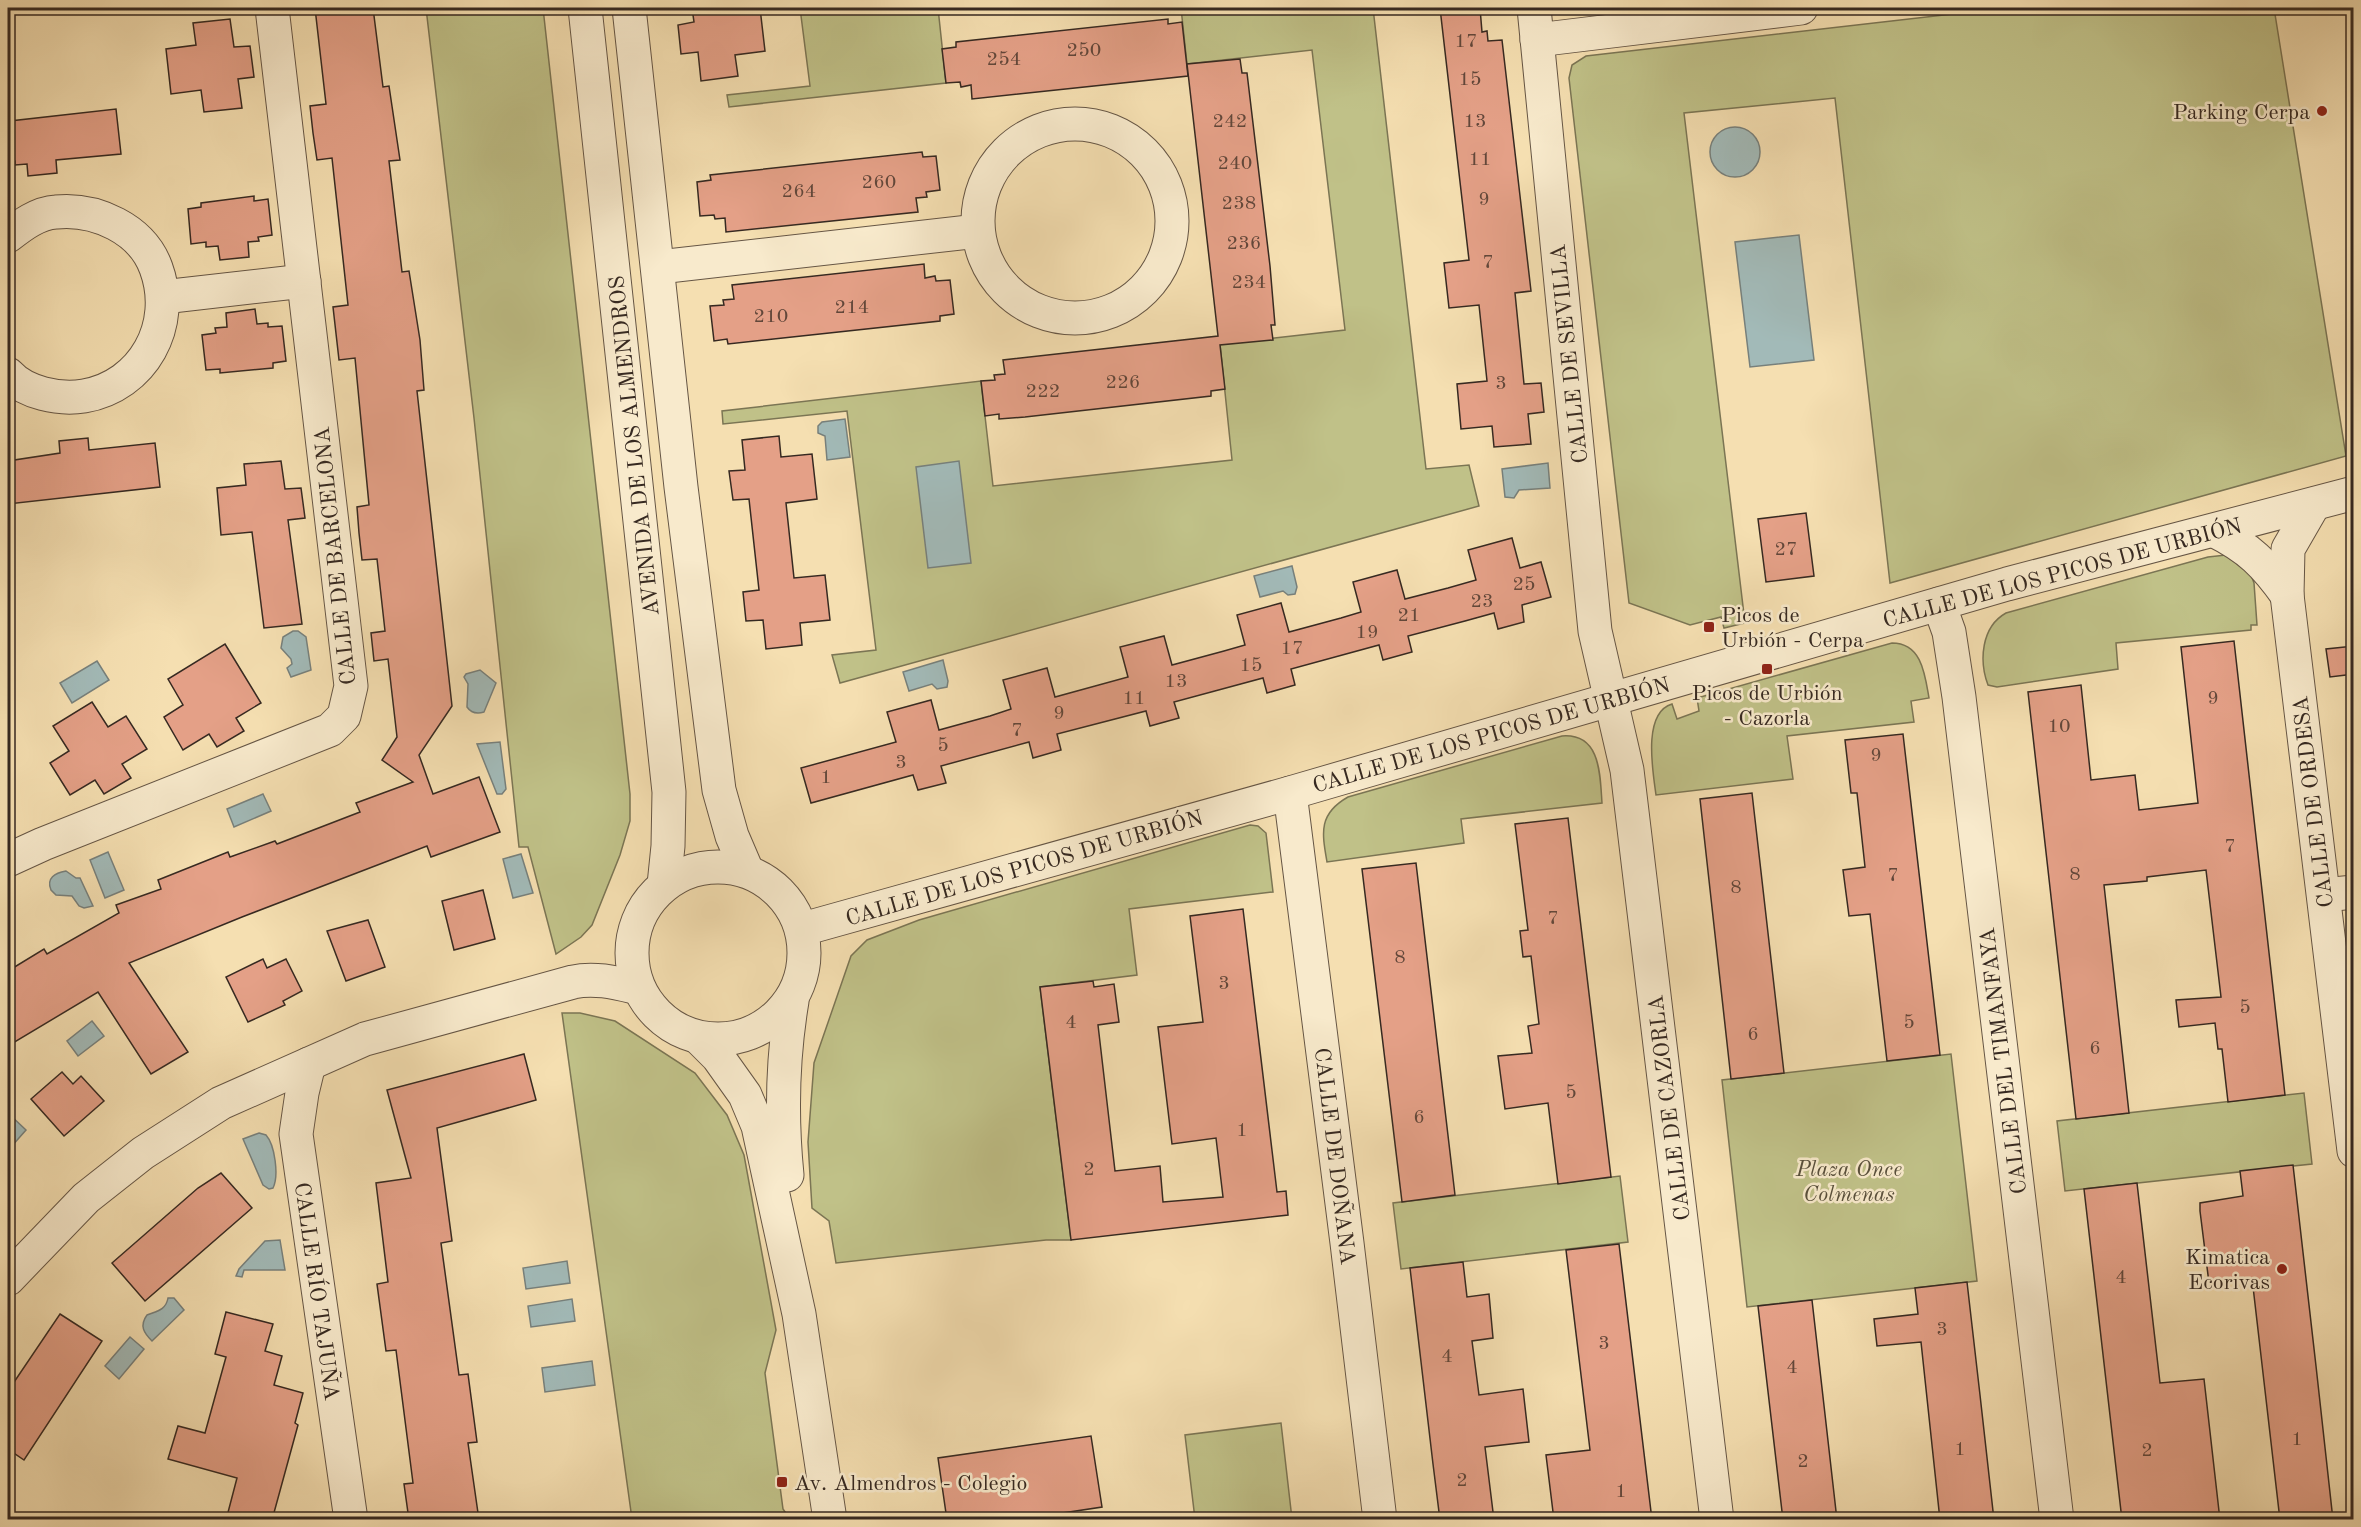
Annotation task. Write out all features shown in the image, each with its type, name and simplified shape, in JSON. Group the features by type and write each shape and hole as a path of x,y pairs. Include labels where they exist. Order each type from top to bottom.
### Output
{"street":[{"name":"CALLE DE BARCELONA","path":"8,860 43,843 330,730 344,716 351,686 272,8"},
{"name":"AVENIDA DE LOS ALMENDROS","path":"585,8 669,792 664,885"},
{"name":"AVENIDA DE LOS ALMENDROS","path":"629,8 681,487 719,790 732,836 747,871"},
{"name":"CALLE DE SEVILLA","path":"1534,8 1595,631 1611,699"},
{"path":"1538,40 1746,11 1801,8"},
{"path":"1066,124 1098,126 1128,140 1152,161 1168,190 1173,222 1167,254 1151,283 1126,304 1096,316 1063,317 1042,311 1032,308 1005,289 987,262 978,231 979,203 988,177 1007,151 1034,133 1066,124"},
{"path":"8,236 25,222 54,212 86,212 115,222 139,241 156,267 163,297 161,328 148,356 127,379 100,393 69,398 39,393 8,374"},
{"name":"AVENIDA DE LOS ALMENDROS","path":"658,267 978,231"},
{"path":"163,297 304,281"},
{"name":"CALLE DE LOS PICOS DE URBIÓN","path":"802,929 1290,793 2007,584 2354,493"},
{"name":"CALLE DE ORDESA","path":"2314,504 2288,549 2287,596 2339,894 2354,1151"},
{"path":"2215,531 2240,543 2259,559 2287,596"},
{"name":"CALLE DEL TIMANFAYA","path":"1939,604 1949,632 1959,697 2057,1520"},
{"name":"CALLE DE CAZORLA","path":"1611,699 1627,770 1717,1520"},
{"name":"CALLE DE DOÑANA","path":"1290,793 1380,1520"},
{"path":"799,1314 758,1126 745,1095 718,1057 699,1038 671,1024 647,1003 639,988 633,965 636,921 645,906 664,885 687,872 717,866 747,871 774,886 791,904 802,929 805,970 792,1001 785,1045 782,1080 783,1137 799,1314 830,1520"},
{"path":"8,1279 86,1198 143,1153 221,1103 365,1039 573,981 583,979 609,981 639,988"},
{"path":"699,1038 727,1039 746,1036 773,1021 792,1001"},
{"name":"CALLE RÍO TAJUÑA","path":"309,1064 296,1134 351,1520"}],"green space":[{"path":"426,8 543,8 630,794 630,821 620,855 592,925 581,937 556,954 528,847 519,847 474,418"},
{"path":"800,8 938,8 946,83 729,107 727,95 810,86"},
{"path":"1181,8 1373,8 1426,469 1469,465 1479,506 840,683 832,655 876,650 847,411 723,424 722,411 981,381 993,486 1232,460 1220,344 1345,330 1312,50 1187,64"},
{"path":"2005,8 2274,8 2346,456 1890,583 1835,98 1684,113 1745,623 1724,628 1721,617 1690,625 1629,603 1569,78 1572,65 1586,56"},
{"path":"2226,555 2250,572 2254,583 2257,625 2251,625 2251,630 2116,643 2118,669 1997,687 1988,685 1984,666 1984,645 1991,627 2006,613 2208,557"},
{"path":"1892,643 1910,648 1916,654 1923,670 1929,698 1911,701 1914,722 1787,736 1793,779 1656,795 1652,758 1653,731 1656,719 1672,704 1677,719 1699,711 1697,698"},
{"path":"1562,736 1575,737 1584,741 1591,748 1599,769 1602,803 1461,819 1464,843 1327,862 1324,825 1331,810 1348,797"},
{"path":"1250,825 1258,826 1266,833 1273,892 1129,909 1137,975 1040,987 1071,1240 1046,1240 836,1263 829,1221 812,1208 808,1142 814,1063 851,956 867,940 919,920"},
{"path":"562,1013 580,1013 615,1021 695,1073 727,1115 744,1155 776,1330 765,1373 783,1509 790,1519 632,1519"},
{"name":"Plaza Once Colmenas","path":"1951,1054 1977,1281 1747,1307 1722,1080"},
{"path":"2304,1093 2312,1164 2065,1191 2057,1121"},
{"path":"1620,1176 1628,1242 1401,1269 1393,1203"},
{"path":"1281,1423 1292,1519 1195,1519 1185,1435"}],"water":[{"path":"1730,127 1740,127 1753,134 1760,147 1760,157 1753,170 1740,177 1730,177 1721,173 1714,166 1710,157 1710,147 1714,138 1721,131"},
{"path":"1799,235 1814,360 1750,367 1735,242"},
{"path":"845,419 850,457 827,460 825,436 818,433 818,426 822,422"},
{"path":"959,461 971,563 928,568 916,467"},
{"path":"1548,463 1550,488 1519,490 1514,498 1505,497 1502,469"},
{"path":"1292,566 1297,587 1295,594 1288,595 1283,591 1260,597 1254,576"},
{"path":"293,631 298,631 306,637 311,670 291,677 287,668 292,664 291,659 281,648 283,637"},
{"path":"943,660 948,681 947,687 937,689 932,684 909,691 903,672"},
{"path":"97,661 109,680 72,703 60,683"},
{"path":"480,670 496,683 484,712 477,713 470,711 467,707 468,684 464,677 466,674"},
{"path":"500,742 506,789 502,794 497,794 477,744"},
{"path":"263,794 271,811 234,827 227,809"},
{"path":"108,852 124,890 105,898 90,860"},
{"path":"521,854 533,893 513,898 503,859"},
{"path":"66,871 80,878 93,906 84,908 79,906 72,896 56,895 51,890 52,877"},
{"path":"92,1021 104,1036 78,1056 67,1041"},
{"path":"8,1113 26,1130 12,1146 8,1142"},
{"path":"259,1133 266,1135 274,1153 276,1176 273,1188 269,1189 263,1185 243,1139"},
{"path":"280,1240 285,1270 244,1270 242,1277 236,1276 239,1269 265,1241"},
{"path":"567,1261 570,1283 526,1289 523,1268"},
{"path":"168,1298 174,1298 184,1310 152,1341 143,1323 147,1315 163,1308"},
{"path":"572,1299 575,1321 531,1327 528,1306"},
{"path":"130,1337 144,1349 119,1379 105,1366"},
{"path":"592,1361 595,1385 545,1392 542,1368"}],"building":[{"path":"315,8 373,8 383,87 389,86 400,160 389,161 402,272 409,271 420,340 424,390 417,391 452,706 419,755 433,794 479,777 500,832 431,857 427,846 129,963 188,1052 151,1074 98,992 8,1046 8,971 44,949 47,954 119,913 116,905 161,889 158,880 228,852 230,857 275,841 277,844 360,812 356,803 413,782 382,760 397,737 388,659 374,661 371,633 385,631 377,559 362,560 359,533 357,507 369,505 355,358 339,360 333,307 348,305 332,158 317,160 313,133 310,106 326,104"},
{"path":"692,8 760,8 765,51 735,55 738,76 701,81 698,52 681,54 678,25 694,22"},
{"path":"1440,8 1480,8 1482,32 1487,31 1488,41 1502,40 1531,291 1515,293 1524,384 1541,383 1544,412 1528,414 1531,444 1494,447 1492,426 1461,429 1457,384 1487,381 1479,305 1449,308 1444,263 1469,260"},
{"path":"230,19 234,47 250,46 254,77 238,79 242,108 204,112 201,90 171,94 166,49 196,45 193,23"},
{"path":"1168,19 1168,24 1182,22 1188,76 972,99 971,85 961,87 960,82 946,83 942,49 956,47 956,42"},
{"path":"1240,59 1242,73 1247,73 1270,266 1275,325 1271,325 1273,340 1220,345 1225,389 1211,391 1211,396 1025,417 999,419 999,414 985,416 981,381 995,380 994,375 1005,374 1003,360 1218,336 1187,64"},
{"path":"116,109 121,154 56,160 57,173 28,176 27,164 15,165 15,161 8,162 10,121"},
{"path":"922,152 923,157 936,156 940,190 926,192 927,197 916,198 918,212 726,232 725,218 715,219 714,215 700,216 697,182 711,180 710,175"},
{"path":"254,196 254,201 268,199 272,235 258,237 259,241 248,242 249,257 220,260 218,246 206,247 206,242 191,244 188,209 201,207 201,203"},
{"path":"924,264 925,278 935,276 936,281 950,280 954,314 940,316 940,321 728,344 727,339 714,341 710,306 724,305 723,300 734,299 732,285"},
{"path":"255,309 257,324 268,323 268,327 282,326 286,361 273,363 273,368 220,373 220,369 206,370 202,335 216,333 215,328 227,327 226,313"},
{"path":"779,436 781,457 812,454 817,499 786,503 794,578 825,575 830,620 800,623 802,645 766,649 763,620 746,621 743,592 759,590 749,499 733,500 729,471 745,470 742,440"},
{"path":"88,438 89,450 155,443 160,487 8,504 8,461 60,453 59,441"},
{"path":"281,461 285,489 301,488 305,518 288,520 302,624 264,628 252,532 221,535 217,488 246,485 244,464"},
{"path":"1806,513 1814,576 1766,582 1758,519"},
{"path":"1512,538 1520,568 1541,562 1551,597 1522,605 1524,622 1498,629 1494,613 1408,636 1412,652 1383,660 1379,645 1291,669 1295,685 1267,693 1263,678 1174,702 1179,718 1150,726 1146,711 1057,734 1061,750 1033,758 1029,742 941,766 946,783 918,790 913,775 811,803 801,768 896,742 887,712 931,700 939,730 1011,709 1003,680 1047,668 1055,697 1128,677 1120,647 1164,636 1172,665 1224,651 1245,645 1237,615 1281,603 1289,632 1341,618 1361,612 1353,582 1397,570 1405,599 1448,588 1476,580 1468,550"},
{"path":"2234,641 2285,1095 2228,1102 2222,1049 2218,1049 2215,1023 2179,1027 2176,1000 2221,997 2206,870 2147,877 2147,881 2104,885 2129,1113 2076,1119 2028,692 2081,685 2091,780 2135,775 2139,810 2198,803 2181,647"},
{"path":"225,644 261,703 236,718 244,731 217,747 209,734 183,750 164,717 183,705 168,679"},
{"path":"2354,646 2354,674 2330,677 2326,649"},
{"path":"92,702 108,727 126,716 147,749 122,764 131,778 104,794 95,780 70,795 50,763 69,751 53,726"},
{"path":"1903,734 1940,1055 1887,1061 1870,914 1849,916 1843,870 1865,867 1857,793 1851,793 1845,740"},
{"path":"1752,793 1784,1073 1731,1079 1700,799"},
{"path":"1568,818 1611,1177 1558,1184 1548,1103 1505,1109 1498,1056 1532,1053 1528,1026 1539,1024 1531,956 1523,957 1520,931 1528,930 1515,824"},
{"path":"1416,863 1455,1195 1402,1202 1362,869"},
{"path":"483,890 495,939 454,950 442,901"},
{"path":"1243,909 1277,1192 1286,1191 1288,1215 1071,1240 1040,987 1093,981 1094,987 1114,984 1119,1022 1098,1025 1115,1171 1160,1166 1163,1202 1223,1197 1216,1138 1172,1144 1158,1027 1203,1022 1190,916"},
{"path":"368,920 385,967 346,981 327,931"},
{"path":"263,959 267,968 286,959 302,991 283,1001 285,1005 248,1022 226,977"},
{"path":"524,1054 536,1100 437,1128 452,1241 441,1243 459,1375 468,1374 477,1442 468,1443 479,1520 409,1520 404,1484 413,1483 396,1350 386,1351 377,1284 388,1282 376,1183 411,1178 387,1090"},
{"path":"62,1072 73,1084 81,1076 104,1101 64,1136 31,1099"},
{"path":"2293,1165 2333,1520 2280,1520 2252,1278 2209,1283 2200,1211 2200,1203 2243,1196 2240,1171"},
{"path":"221,1173 252,1208 145,1301 112,1263 198,1188"},
{"path":"2137,1183 2160,1383 2204,1379 2220,1520 2122,1520 2084,1189"},
{"path":"1619,1244 1652,1520 1554,1520 1546,1455 1590,1450 1566,1250"},
{"path":"1463,1262 1467,1297 1489,1294 1493,1338 1472,1341 1479,1395 1523,1389 1529,1442 1485,1447 1494,1520 1440,1520 1433,1464 1410,1268"},
{"path":"1967,1282 1994,1520 1940,1520 1921,1342 1877,1346 1874,1319 1918,1314 1915,1288"},
{"path":"1812,1300 1837,1520 1783,1520 1758,1306"},
{"path":"226,1312 273,1324 265,1351 282,1356 274,1385 303,1393 295,1423 298,1425 272,1520 226,1520 237,1478 168,1459 178,1426 205,1433 226,1357 215,1354"},
{"path":"60,1314 102,1341 24,1460 8,1449 8,1391"},
{"path":"1091,1436 1102,1507 1016,1520 947,1520 938,1458"}],"place":[{"name":"Parking Cerpa","path":"2322,111"},
{"name":"Picos de Urbión - Cerpa","path":"1709,627"},
{"name":"Picos de Urbión - Cazorla","path":"1767,669"},
{"name":"Kimatica Ecorivas","path":"2282,1269"},
{"name":"Av. Almendros - Colegio","path":"782,1482"}]}
